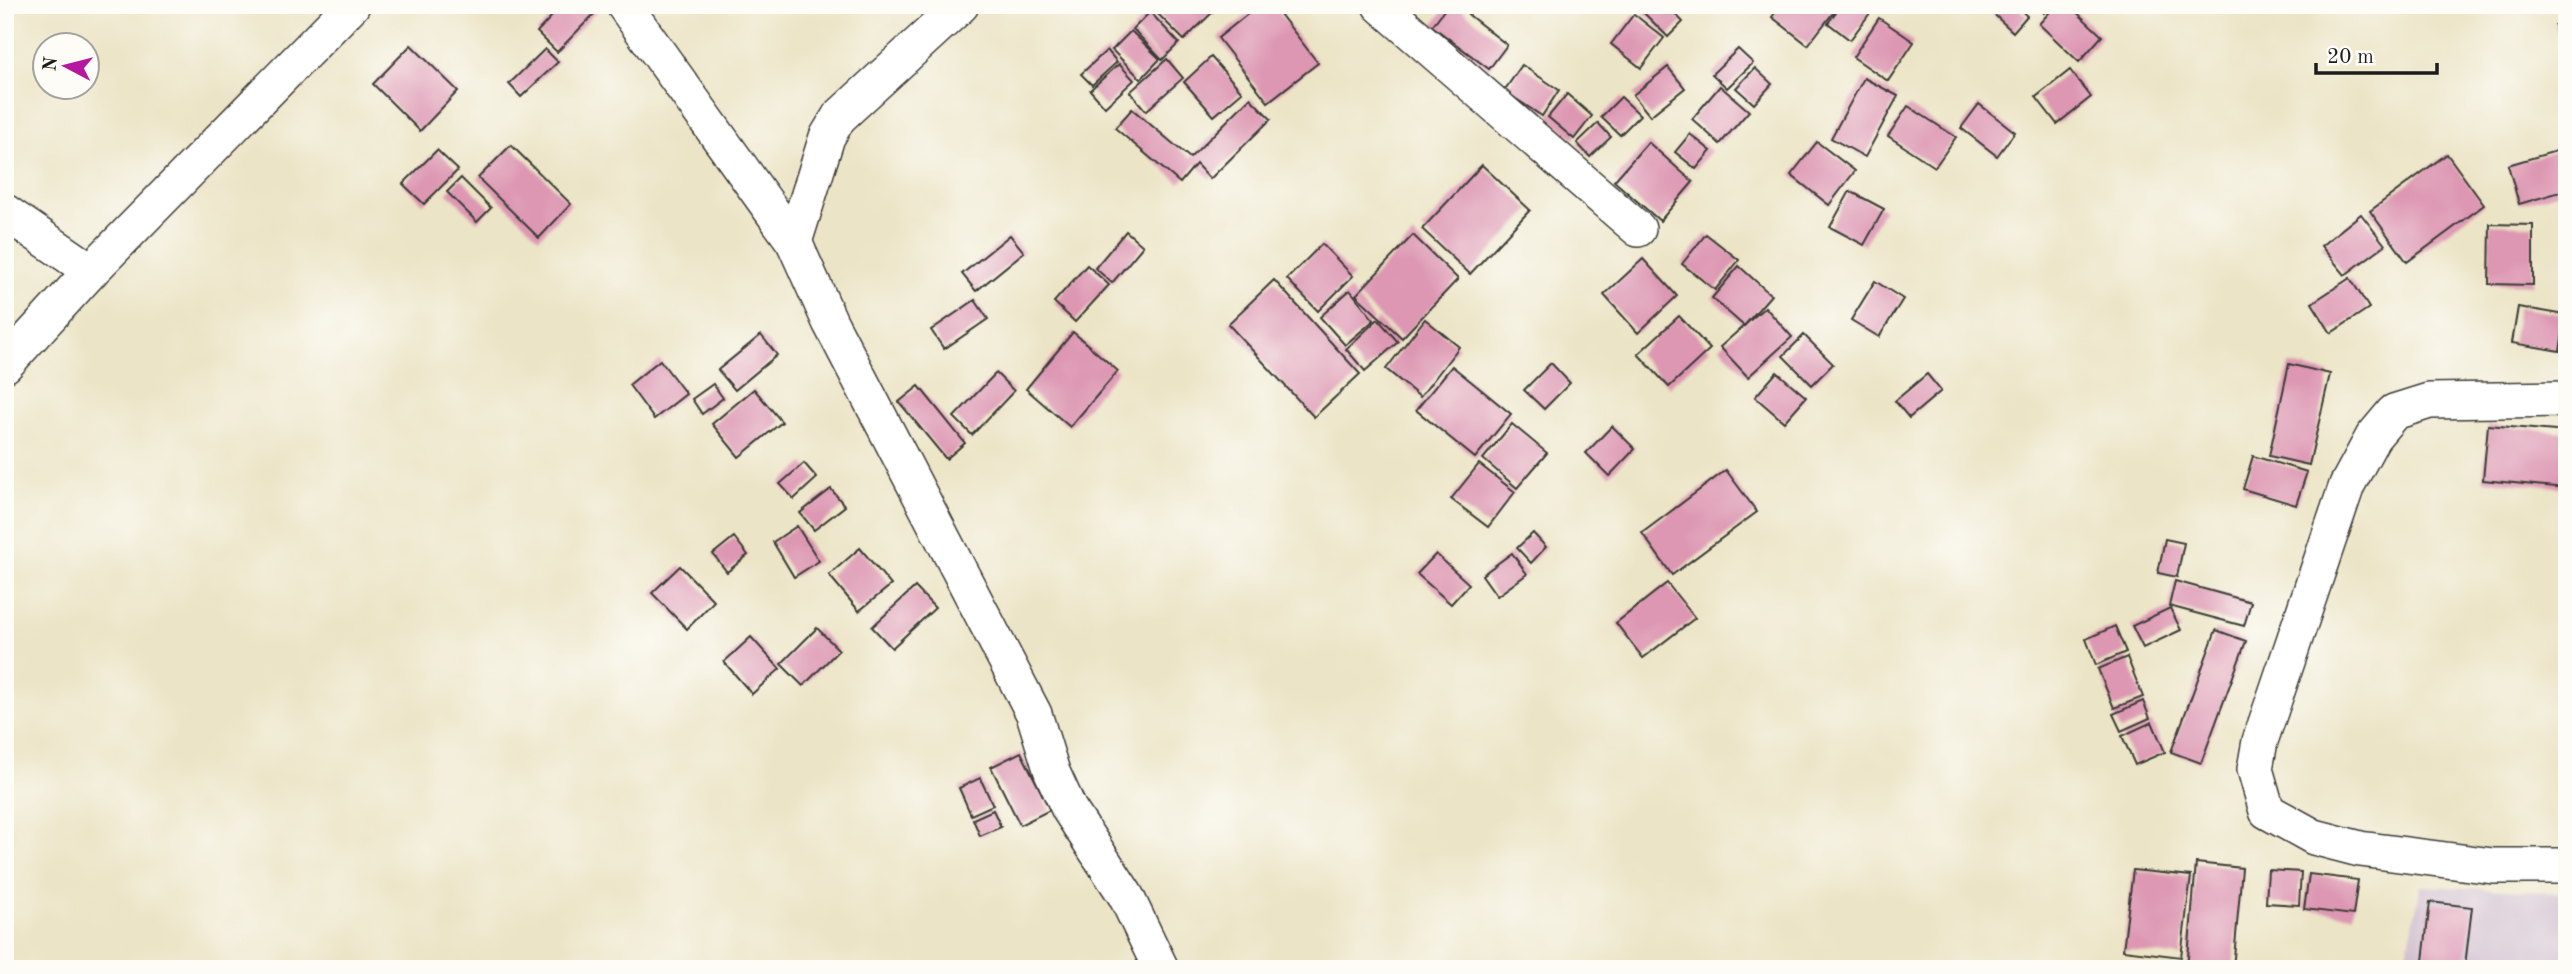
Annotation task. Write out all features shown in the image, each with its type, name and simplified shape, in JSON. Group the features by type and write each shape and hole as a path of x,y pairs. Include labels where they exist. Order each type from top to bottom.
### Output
{"street":[{"path":"5,365 91,271 352,5"},
{"path":"624,5 794,242 830,323 1034,714 1052,772 1069,809 1126,896 1161,969"},
{"path":"794,242 827,137 839,117 961,5"},
{"path":"1380,5 1638,229"},
{"path":"5,212 91,271"},
{"path":"2567,399 2429,401 2394,412 2373,438 2347,485 2260,741 2255,769 2267,811 2315,837 2360,849 2493,866 2567,866"}],"shaded area":[{"path":"2421,886 2567,893 2567,969 2404,969"}],"building":[{"path":"542,5 591,5 597,11 557,52 537,32 552,16"},
{"path":"1149,5 1220,5 1184,40"},
{"path":"1259,5 1273,5 1318,63 1268,102 1218,38"},
{"path":"1448,5 1456,5 1507,45 1489,69 1432,26"},
{"path":"1643,5 1667,5 1683,22 1668,37 1639,8"},
{"path":"1781,5 1839,5 1808,45 1772,17"},
{"path":"1841,5 1876,5 1850,40 1828,23"},
{"path":"1984,5 2015,5 2027,16 2013,32"},
{"path":"2037,5 2052,5 2044,13"},
{"path":"2056,5 2069,5 2102,36 2079,62 2039,24"},
{"path":"1150,12 1179,43 1162,60 1133,29"},
{"path":"1634,14 1664,38 1641,68 1611,44"},
{"path":"1879,18 1914,42 1888,81 1853,57"},
{"path":"2567,20 2567,56 2566,56 2555,25"},
{"path":"1131,31 1160,59 1141,79 1112,50"},
{"path":"411,45 458,91 420,131 373,84"},
{"path":"545,49 558,62 521,97 509,84"},
{"path":"1738,49 1753,63 1727,88 1712,74"},
{"path":"1107,50 1117,62 1092,85 1081,74"},
{"path":"1211,57 1242,92 1214,116 1184,82"},
{"path":"1167,59 1183,78 1146,111 1130,92"},
{"path":"1119,64 1134,80 1105,107 1090,90"},
{"path":"1522,65 1559,90 1542,116 1504,91"},
{"path":"1668,67 1685,88 1650,116 1633,95"},
{"path":"1755,68 1772,84 1754,104 1736,88"},
{"path":"2070,70 2091,97 2057,124 2036,97"},
{"path":"1864,78 1898,96 1865,157 1831,138"},
{"path":"1720,86 1749,111 1720,144 1692,119"},
{"path":"1567,94 1592,116 1574,139 1548,117"},
{"path":"1621,97 1640,115 1620,135 1601,117"},
{"path":"1250,98 1271,119 1210,179 1196,164 1180,183 1115,128 1132,109 1190,158"},
{"path":"1979,104 2015,132 1997,156 1961,128"},
{"path":"1908,106 1956,137 1935,167 1888,136"},
{"path":"1598,123 1611,137 1590,157 1577,143"},
{"path":"1690,134 1711,151 1696,169 1675,152"},
{"path":"1648,142 1693,182 1660,221 1614,181"},
{"path":"1817,142 1855,171 1829,205 1791,175"},
{"path":"511,145 571,204 539,238 478,178"},
{"path":"2563,149 2567,160 2567,190 2519,204 2508,165"},
{"path":"437,150 458,170 424,204 403,184"},
{"path":"2447,154 2484,205 2407,262 2370,211"},
{"path":"1482,165 1530,210 1470,274 1422,229"},
{"path":"461,178 491,208 477,222 447,192"},
{"path":"1850,191 1884,209 1864,245 1830,227"},
{"path":"2361,214 2385,245 2345,275 2321,246"},
{"path":"2490,224 2533,225 2533,285 2489,284"},
{"path":"1126,231 1143,246 1112,283 1095,268"},
{"path":"1706,234 1739,260 1715,290 1682,264"},
{"path":"1010,235 1024,252 976,291 962,274"},
{"path":"1413,235 1458,279 1402,338 1356,295"},
{"path":"1322,244 1353,276 1318,311 1287,279"},
{"path":"1643,259 1677,296 1638,333 1604,295"},
{"path":"1087,265 1109,285 1075,322 1054,302"},
{"path":"1739,266 1771,295 1744,326 1712,298"},
{"path":"2350,278 2369,308 2331,333 2312,303"},
{"path":"1274,280 1360,374 1314,417 1228,324"},
{"path":"1875,281 1903,299 1879,337 1851,320"},
{"path":"1350,290 1374,320 1345,345 1320,317"},
{"path":"975,300 988,319 944,349 931,330"},
{"path":"1765,307 1792,337 1748,377 1720,347"},
{"path":"2518,307 2566,315 2560,351 2512,343"},
{"path":"1679,316 1710,349 1669,387 1638,354"},
{"path":"1378,319 1398,342 1365,371 1346,349"},
{"path":"1425,319 1459,347 1420,397 1386,369"},
{"path":"1073,332 1118,371 1070,427 1026,389"},
{"path":"761,335 777,355 735,390 718,370"},
{"path":"1804,335 1833,364 1812,385 1783,356"},
{"path":"660,360 686,394 654,419 629,385"},
{"path":"1551,363 1570,383 1544,409 1524,390"},
{"path":"2289,364 2330,374 2309,465 2269,456"},
{"path":"1452,366 1511,414 1475,458 1416,410"},
{"path":"1777,372 1806,397 1784,422 1755,397"},
{"path":"996,373 1014,391 972,435 954,417"},
{"path":"1927,374 1941,391 1909,418 1895,401"},
{"path":"713,384 723,398 702,414 692,399"},
{"path":"919,386 965,443 946,459 899,402"},
{"path":"754,389 782,422 739,457 712,424"},
{"path":"1512,424 1547,453 1517,488 1483,459"},
{"path":"2488,425 2567,432 2567,488 2483,480"},
{"path":"1612,426 1635,449 1609,476 1586,453"},
{"path":"2253,456 2307,472 2296,505 2243,489"},
{"path":"804,463 817,478 794,499 780,484"},
{"path":"1479,464 1515,492 1488,527 1451,499"},
{"path":"1726,470 1757,512 1672,575 1642,533"},
{"path":"831,489 845,506 814,530 800,513"},
{"path":"797,526 819,561 794,577 773,542"},
{"path":"1533,533 1546,547 1531,563 1517,548"},
{"path":"734,537 748,555 727,572 713,554"},
{"path":"2165,539 2184,543 2177,577 2158,573"},
{"path":"860,548 891,585 859,611 829,575"},
{"path":"1512,553 1527,574 1497,596 1482,575"},
{"path":"1436,554 1469,584 1451,604 1417,574"},
{"path":"680,566 714,601 687,629 652,593"},
{"path":"2175,581 2251,602 2244,626 2169,606"},
{"path":"1667,583 1695,618 1643,658 1616,623"},
{"path":"915,587 935,608 892,648 872,627"},
{"path":"2170,608 2181,630 2143,648 2132,626"},
{"path":"2115,626 2126,652 2096,665 2086,639"},
{"path":"817,628 839,650 803,686 781,664"},
{"path":"2216,630 2246,641 2201,763 2171,752"},
{"path":"751,637 780,669 752,694 724,662"},
{"path":"2127,657 2143,697 2114,708 2098,669"},
{"path":"2143,701 2150,718 2121,731 2113,714"},
{"path":"2152,722 2165,752 2135,765 2122,736"},
{"path":"1021,752 1050,810 1020,825 991,767"},
{"path":"980,778 993,805 971,815 959,788"},
{"path":"993,810 1001,827 980,836 973,819"},
{"path":"2196,863 2242,868 2233,969 2187,969"},
{"path":"2133,870 2191,876 2181,957 2123,950"},
{"path":"2268,870 2301,872 2299,905 2266,903"},
{"path":"2309,874 2358,880 2353,915 2304,909"},
{"path":"2430,902 2472,907 2465,966 2423,961"}]}
